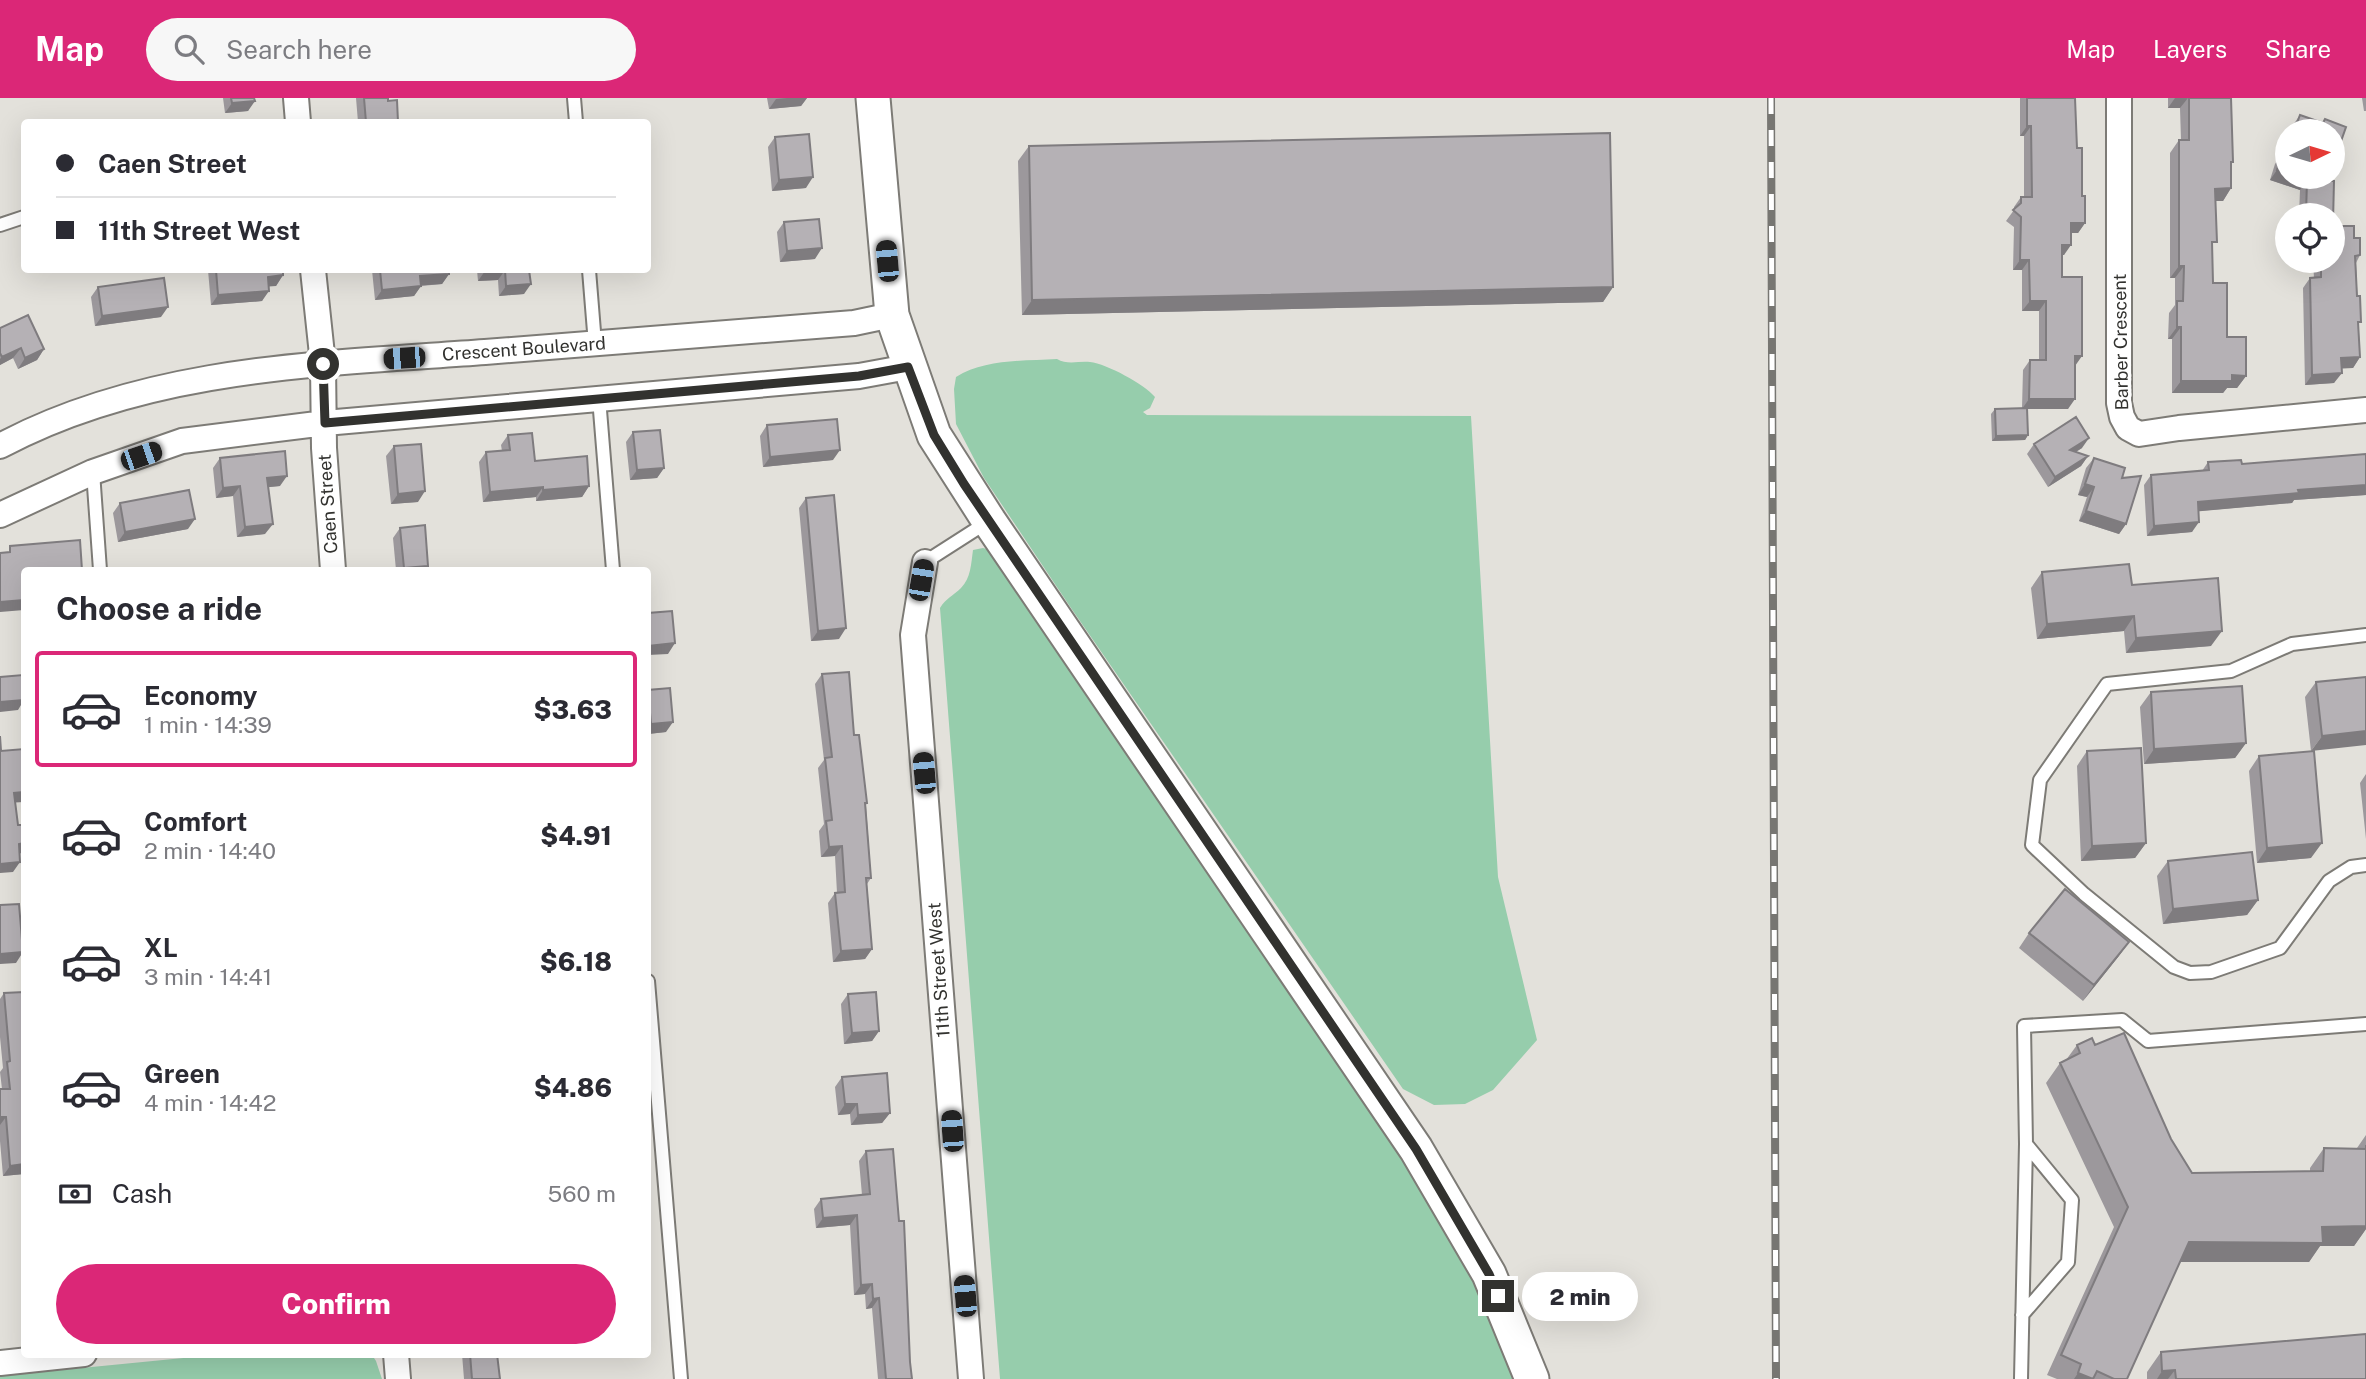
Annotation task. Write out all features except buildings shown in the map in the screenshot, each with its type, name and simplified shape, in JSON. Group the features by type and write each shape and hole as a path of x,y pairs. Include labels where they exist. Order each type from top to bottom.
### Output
{"main road":[{"path":"873,98 891,316 934,435 989,521 1416,1149 1489,1274 1532,1379"}],"street":[{"path":"296,98 298,119"},
{"name":"Barber Crescent","path":"2119,98 2119,403 2128,428 2140,434 2366,410"},
{"name":"Caen Street","path":"313,273 323,364 324,448 333,567"},
{"name":"Crescent Boulevard","path":"0,446 43,425 107,401 159,387 323,364 854,323 891,316"},
{"path":"0,515 93,472 182,442 325,423 859,376 908,367"},
{"name":"11th Street West","path":"925,562 913,635 971,1379"},
{"path":"0,1363 47,1358"},
{"path":"396,1358 398,1379"}],"lane":[{"path":"574,98 576,119"},
{"path":"0,225 21,218"},
{"path":"589,273 595,344"},
{"path":"599,398 613,567"},
{"path":"93,472 100,567"},
{"path":"925,562 989,521"},
{"path":"2366,635 2292,644 2231,671 2107,684 2040,780 2032,845 2084,894 2174,967 2190,973 2211,972 2280,948 2329,881 2351,867 2366,865"},
{"path":"651,1017 681,1379"},
{"path":"2021,1379 2026,1144 2024,1026 2122,1020 2148,1041 2366,1024"},
{"path":"2022,1315 2068,1262 2072,1199 2026,1144"}],"green space":[{"path":"1057,359 1097,364 1134,381 1155,397 1150,408 1143,412 1147,415 1471,416 1498,877 1537,1040 1493,1090 1465,1104 1434,1105 1403,1089 984,478 956,424 956,377 992,364"},
{"path":"983,548 994,551 1393,1140 1460,1249 1518,1379 1000,1379 940,608 967,580 973,550"},
{"path":"183,1358 374,1358 382,1379 0,1379 0,1376"}],"railway":[{"path":"1771,98 1776,1379"}],"route":[{"path":"323,364 325,423 859,376 908,367 934,435 964,484 1416,1149 1489,1274 1498,1296"}]}
